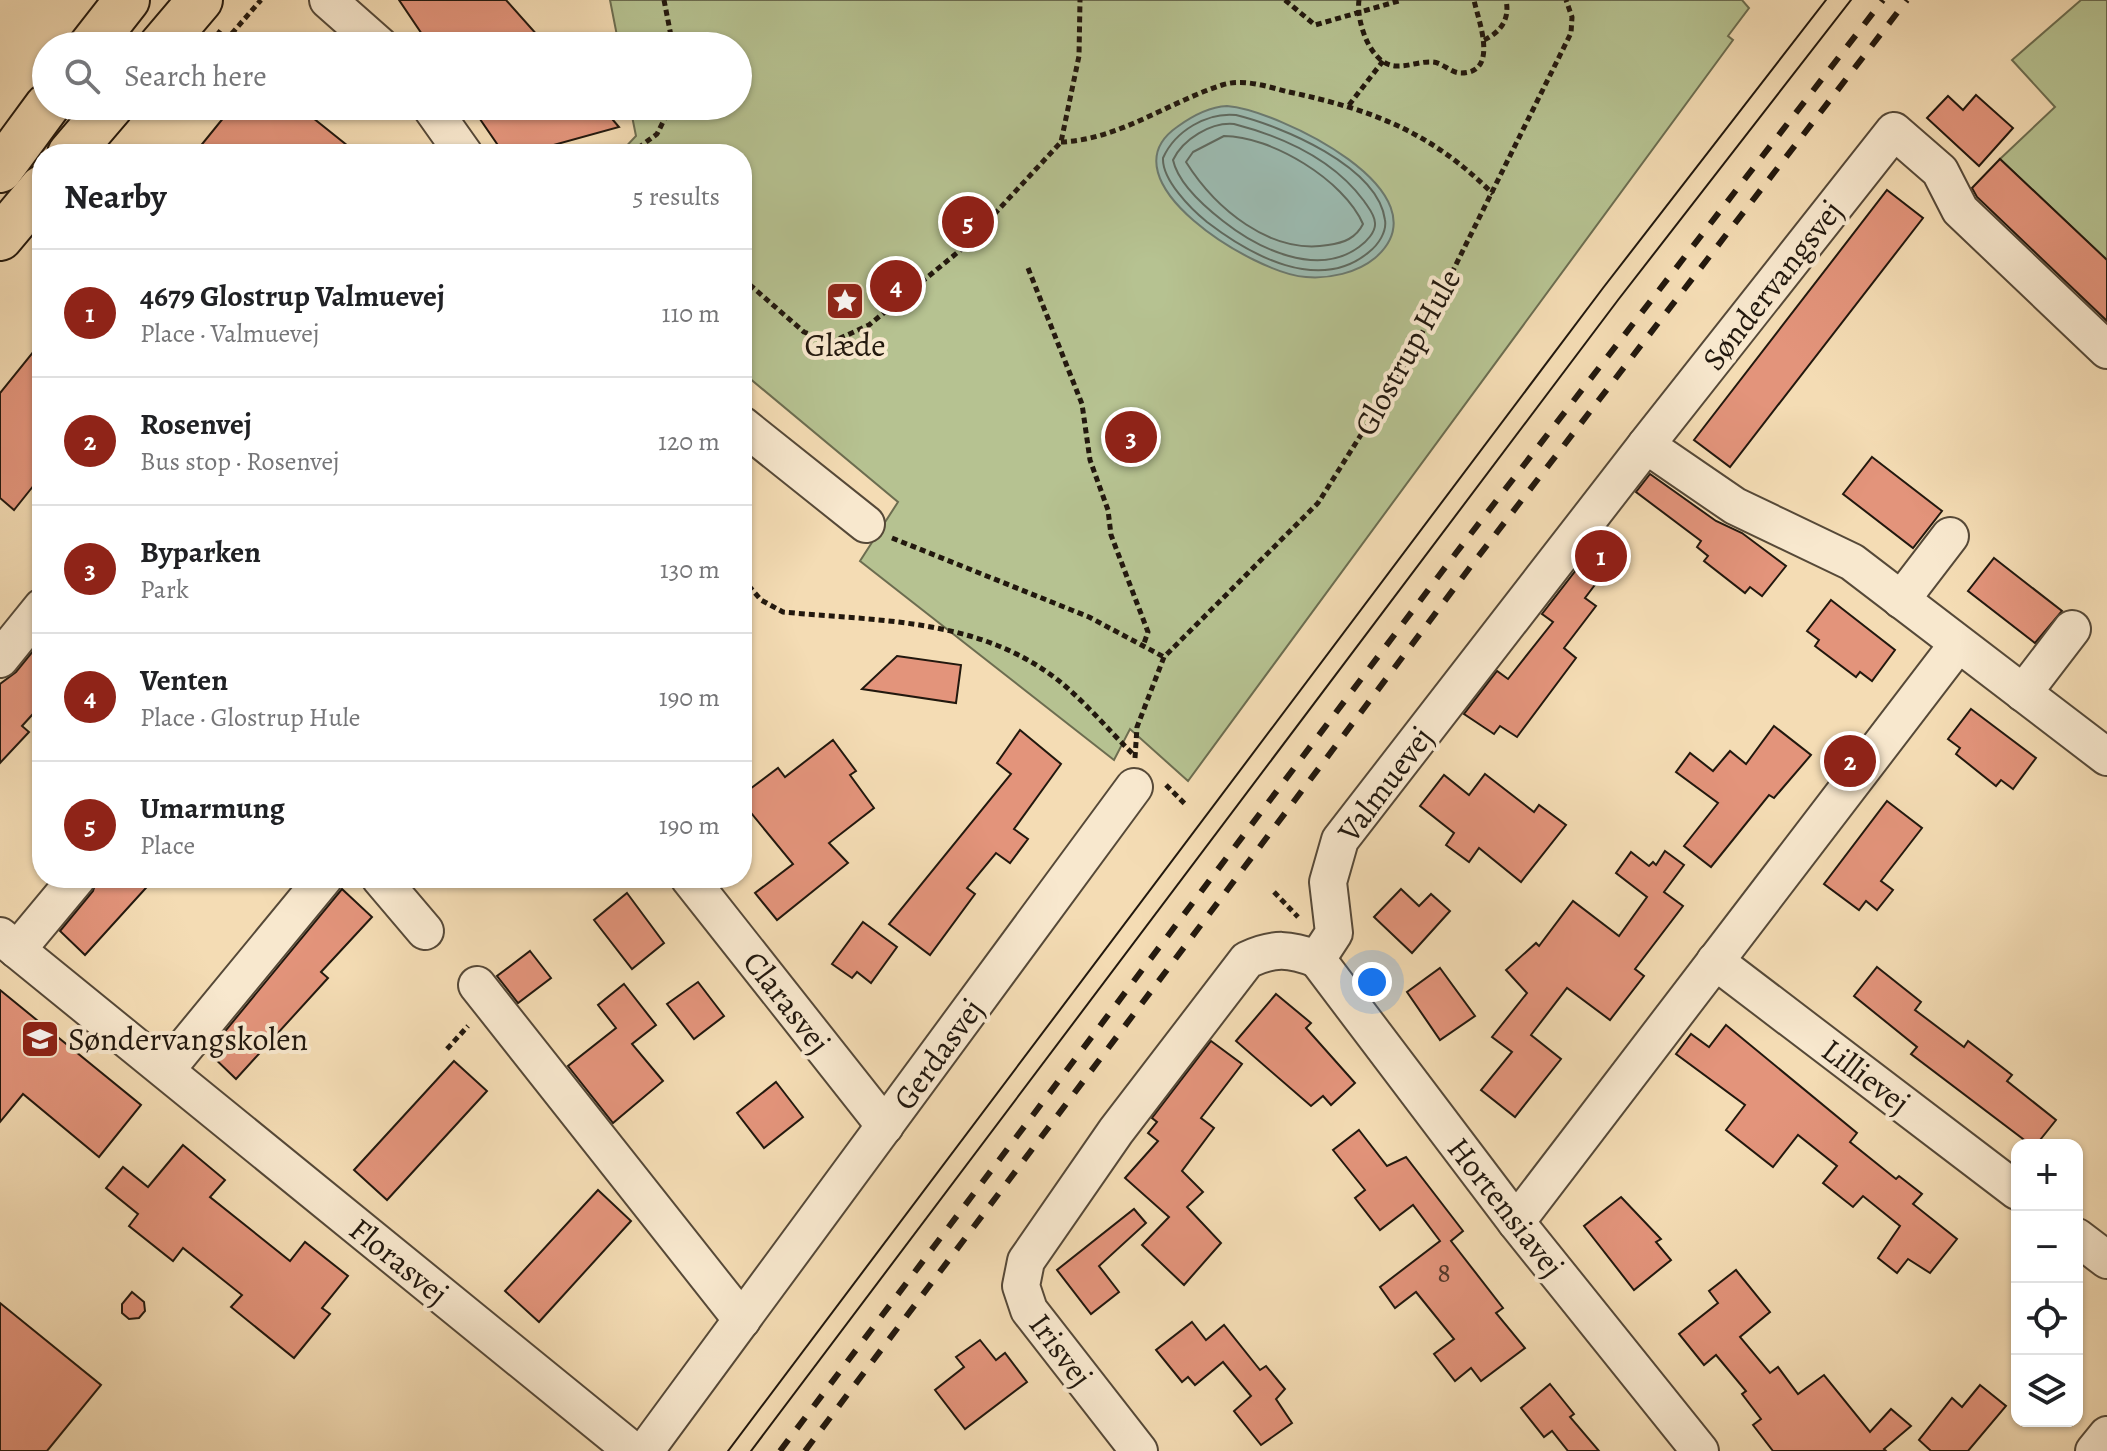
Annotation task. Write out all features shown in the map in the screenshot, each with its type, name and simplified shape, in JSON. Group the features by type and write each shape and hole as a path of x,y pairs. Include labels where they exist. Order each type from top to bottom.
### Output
{"main road":[{"path":"102,32 127,0"},
{"path":"173,32 200,0"},
{"path":"0,170 37,120"},
{"path":"79,144 99,120"},
{"path":"0,238 32,200"}],"street":[{"path":"328,0 364,32"},
{"path":"440,120 457,144"},
{"name":"Søndervangsvej","path":"1646,445 1894,131 1940,171 1960,210 2107,350"},
{"path":"752,433 866,524"},
{"path":"1646,445 1735,506 1852,562 2107,757"},
{"name":"Valmuevej","path":"1317,959 1334,933 1328,882 1340,840 1646,445"},
{"path":"1901,600 1950,536"},
{"path":"0,659 32,619"},
{"path":"2023,693 2072,629"},
{"path":"1516,1222 1958,644"},
{"name":"Gerdasvej","path":"645,1451 1142,771"},
{"name":"Florasvej","path":"66,888 8,943 633,1451"},
{"path":"166,1070 316,888"},
{"path":"388,888 425,931"},
{"name":"Clarasvej","path":"697,888 885,1126"},
{"name":"Irisvej","path":"1139,1451 1024,1299 1022,1273 1038,1238 1219,993 1247,960 1266,951 1288,949 1317,959"},
{"name":"Hortensiavej","path":"1317,959 1516,1222 1700,1451"},
{"name":"Lillievej","path":"1715,961 2011,1186"},
{"path":"477,985 742,1320"},
{"path":"2083,1242 2107,1260"},
{"path":"2094,1451 2107,1435"}],"path":[{"path":"233,32 261,0"},
{"path":"664,0 670,32"},
{"path":"752,286 813,337 832,342 869,325 973,239 1061,142 1079,56 1080,0"},
{"path":"1285,0 1315,25 1359,15 1402,0"},
{"path":"1359,0 1359,15 1371,47 1383,61 1392,66 1434,62 1455,72 1467,72 1481,63 1484,40 1474,0"},
{"path":"1484,40 1504,23 1506,0"},
{"name":"Glostrup Hule","path":"1142,771 1137,727 1164,657 1318,503 1410,357 1571,33 1572,17 1566,0"},
{"path":"1349,105 1383,61"},
{"path":"1061,142 1098,136 1232,83 1249,83 1349,105 1447,152 1493,194"},
{"path":"644,144 657,134 664,120"},
{"path":"1028,268 1082,404 1090,460 1108,510 1111,535 1148,632 1143,646"},
{"path":"866,524 915,550 1089,617 1164,657"},
{"path":"752,590 761,600 783,612 951,628 996,642 1049,673 1142,771 1187,806"}],"green space":[{"path":"610,0 1742,0 1749,8 1728,36 1733,40 1188,781 1130,729 1114,760 860,561 898,502 752,380 752,144 628,144 636,136 633,120 752,120 752,32 616,32"},
{"path":"2081,0 2107,0 2107,260 2000,159 2055,107 2012,60"}],"water":[{"path":"1227,106 1282,122 1316,139 1348,159 1375,182 1391,207 1392,233 1375,258 1360,268 1342,274 1306,277 1254,260 1194,221 1171,197 1158,172 1159,149 1188,119 1207,110"}],"building":[{"path":"399,0 506,0 535,32 421,32"},
{"path":"1976,95 2013,128 1979,166 1927,118 1948,96 1963,110"},
{"path":"222,120 316,120 346,144 202,144"},
{"path":"481,120 613,120 619,127 557,144 497,144"},
{"path":"2000,159 2107,260 2107,321 1977,197 1972,188"},
{"path":"1887,190 1923,218 1730,467 1694,440"},
{"path":"32,353 32,488 14,510 0,498 0,393"},
{"path":"1872,457 1942,511 1913,548 1843,494"},
{"path":"1650,474 1716,521 1742,533 1786,566 1762,596 1750,587 1745,593 1704,561 1708,556 1697,547 1701,541 1636,492"},
{"path":"1597,543 1616,557 1585,598 1596,606 1564,648 1576,658 1517,737 1500,726 1494,734 1464,714 1497,671 1508,679 1553,622 1542,614"},
{"path":"1994,558 2062,611 2035,643 1968,591"},
{"path":"1831,600 1895,650 1872,681 1860,672 1856,677 1815,646 1819,640 1807,631"},
{"path":"32,652 32,715 22,726 29,732 0,763 0,684 16,672"},
{"path":"897,656 961,665 956,703 862,689"},
{"path":"1971,709 2036,758 2013,789 2001,780 1996,786 1956,754 1960,748 1948,739"},
{"path":"1774,726 1811,755 1774,798 1769,795 1711,867 1684,846 1718,803 1676,772 1690,753 1713,771 1730,751 1746,764"},
{"path":"1020,730 1061,764 1014,829 1028,839 1010,863 996,853 967,888 975,894 930,955 889,924 1011,774 997,763"},
{"path":"833,740 856,771 850,775 874,808 829,843 848,863 777,920 755,893 793,864 752,814 752,788 778,768 785,777"},
{"path":"1485,774 1534,812 1539,805 1566,825 1521,882 1479,848 1469,862 1446,845 1454,833 1420,806 1444,775 1469,795"},
{"path":"1887,801 1922,828 1881,881 1893,890 1877,910 1866,901 1859,910 1824,884"},
{"path":"1665,851 1684,865 1664,892 1683,906 1635,969 1644,976 1610,1020 1567,988 1531,1035 1561,1059 1515,1117 1481,1090 1512,1052 1492,1037 1527,993 1506,970 1536,943 1539,946 1573,901 1619,936 1647,897 1616,873 1631,852 1649,866 1653,862 1656,865"},
{"path":"94,888 146,888 85,955 60,931"},
{"path":"342,889 372,917 321,972 328,978 236,1079 208,1052"},
{"path":"1401,889 1419,906 1431,894 1450,911 1412,953 1374,917"},
{"path":"627,893 664,943 632,969 594,920"},
{"path":"863,922 897,947 871,983 857,972 852,978 832,964"},
{"path":"530,951 551,978 518,1003 497,976"},
{"path":"1877,967 1921,1002 1915,1010 1964,1047 1968,1041 2012,1075 2007,1081 2056,1120 2041,1139 2023,1139 1911,1054 1917,1047 1854,996"},
{"path":"1440,968 1475,1016 1440,1040 1407,992"},
{"path":"698,982 724,1016 694,1039 667,1004"},
{"path":"624,984 656,1025 632,1044 663,1081 613,1123 568,1066 616,1028 598,1005"},
{"name":"Søndervangskolen","path":"0,990 141,1105 99,1157 23,1094 0,1122"},
{"path":"1276,994 1311,1023 1306,1028 1355,1083 1331,1105 1323,1096 1311,1106 1236,1041"},
{"path":"1726,1025 1857,1133 1850,1142 1896,1179 1899,1176 1922,1194 1913,1204 1957,1239 1930,1273 1908,1259 1897,1273 1878,1258 1900,1226 1863,1196 1853,1207 1823,1183 1837,1166 1798,1135 1773,1167 1726,1130 1745,1105 1676,1054 1691,1034 1709,1047"},
{"path":"1211,1041 1242,1064 1201,1118 1214,1128 1182,1171 1203,1192 1187,1207 1221,1243 1184,1285 1142,1245 1169,1217 1125,1178 1158,1141 1148,1133 1157,1122 1152,1118"},
{"path":"454,1061 487,1091 387,1200 354,1170"},
{"path":"776,1082 803,1117 764,1148 737,1113"},
{"path":"1359,1130 1387,1166 1406,1157 1463,1231 1451,1241 1503,1308 1496,1313 1525,1348 1481,1381 1471,1368 1455,1381 1434,1354 1454,1339 1416,1292 1395,1308 1380,1287 1440,1241 1413,1205 1380,1230 1355,1198 1365,1190 1333,1150"},
{"path":"183,1145 225,1180 210,1197 290,1261 305,1242 348,1276 322,1308 330,1314 294,1358 231,1307 242,1295 183,1248 173,1261 129,1226 138,1214 106,1188 123,1167 148,1187"},
{"path":"598,1190 631,1221 539,1322 505,1291"},
{"path":"1621,1197 1661,1239 1656,1242 1671,1260 1634,1290 1584,1226"},
{"path":"1134,1209 1146,1223 1099,1266 1119,1292 1091,1314 1057,1270"},
{"path":"1736,1270 1770,1312 1740,1337 1770,1373 1778,1367 1798,1394 1824,1375 1870,1432 1891,1409 1911,1426 1884,1449 1886,1451 1773,1451 1753,1425 1761,1419 1742,1394 1746,1391 1716,1355 1704,1365 1679,1334 1718,1303 1709,1291"},
{"path":"132,1292 144,1302 145,1311 139,1318 129,1319 122,1313 122,1304"},
{"path":"0,1303 101,1385 47,1451 0,1451"},
{"path":"1192,1322 1206,1340 1224,1325 1260,1370 1266,1366 1285,1389 1276,1399 1292,1423 1261,1445 1234,1411 1251,1396 1223,1362 1195,1385 1188,1377 1182,1382 1156,1350"},
{"path":"980,1340 996,1360 1005,1353 1027,1382 965,1429 935,1390 964,1367 956,1357"},
{"path":"1550,1384 1574,1414 1570,1417 1599,1451 1568,1451 1552,1431 1544,1437 1521,1408"},
{"path":"1980,1385 2006,1406 1968,1451 1931,1451 1919,1440 1952,1398 1962,1407"}],"tram line":[{"path":"728,1451 1603,288 1826,0"},
{"path":"751,1451 1618,300 1851,0"}],"railway":[{"path":"780,1451 1456,553 1883,0"},
{"path":"805,1451 1471,566 1907,0"}],"place":[{"name":"Umarmung","path":"968,222"},
{"name":"Venten","path":"896,286"},
{"name":"Glæde","path":"845,301"},
{"name":"Byparken","path":"1131,437"},
{"name":"4679 Glostrup Valmuevej","path":"1601,556"},
{"name":"Rosenvej","path":"1850,761"},
{"name":"Søndervangskolen","path":"40,1039"}]}
